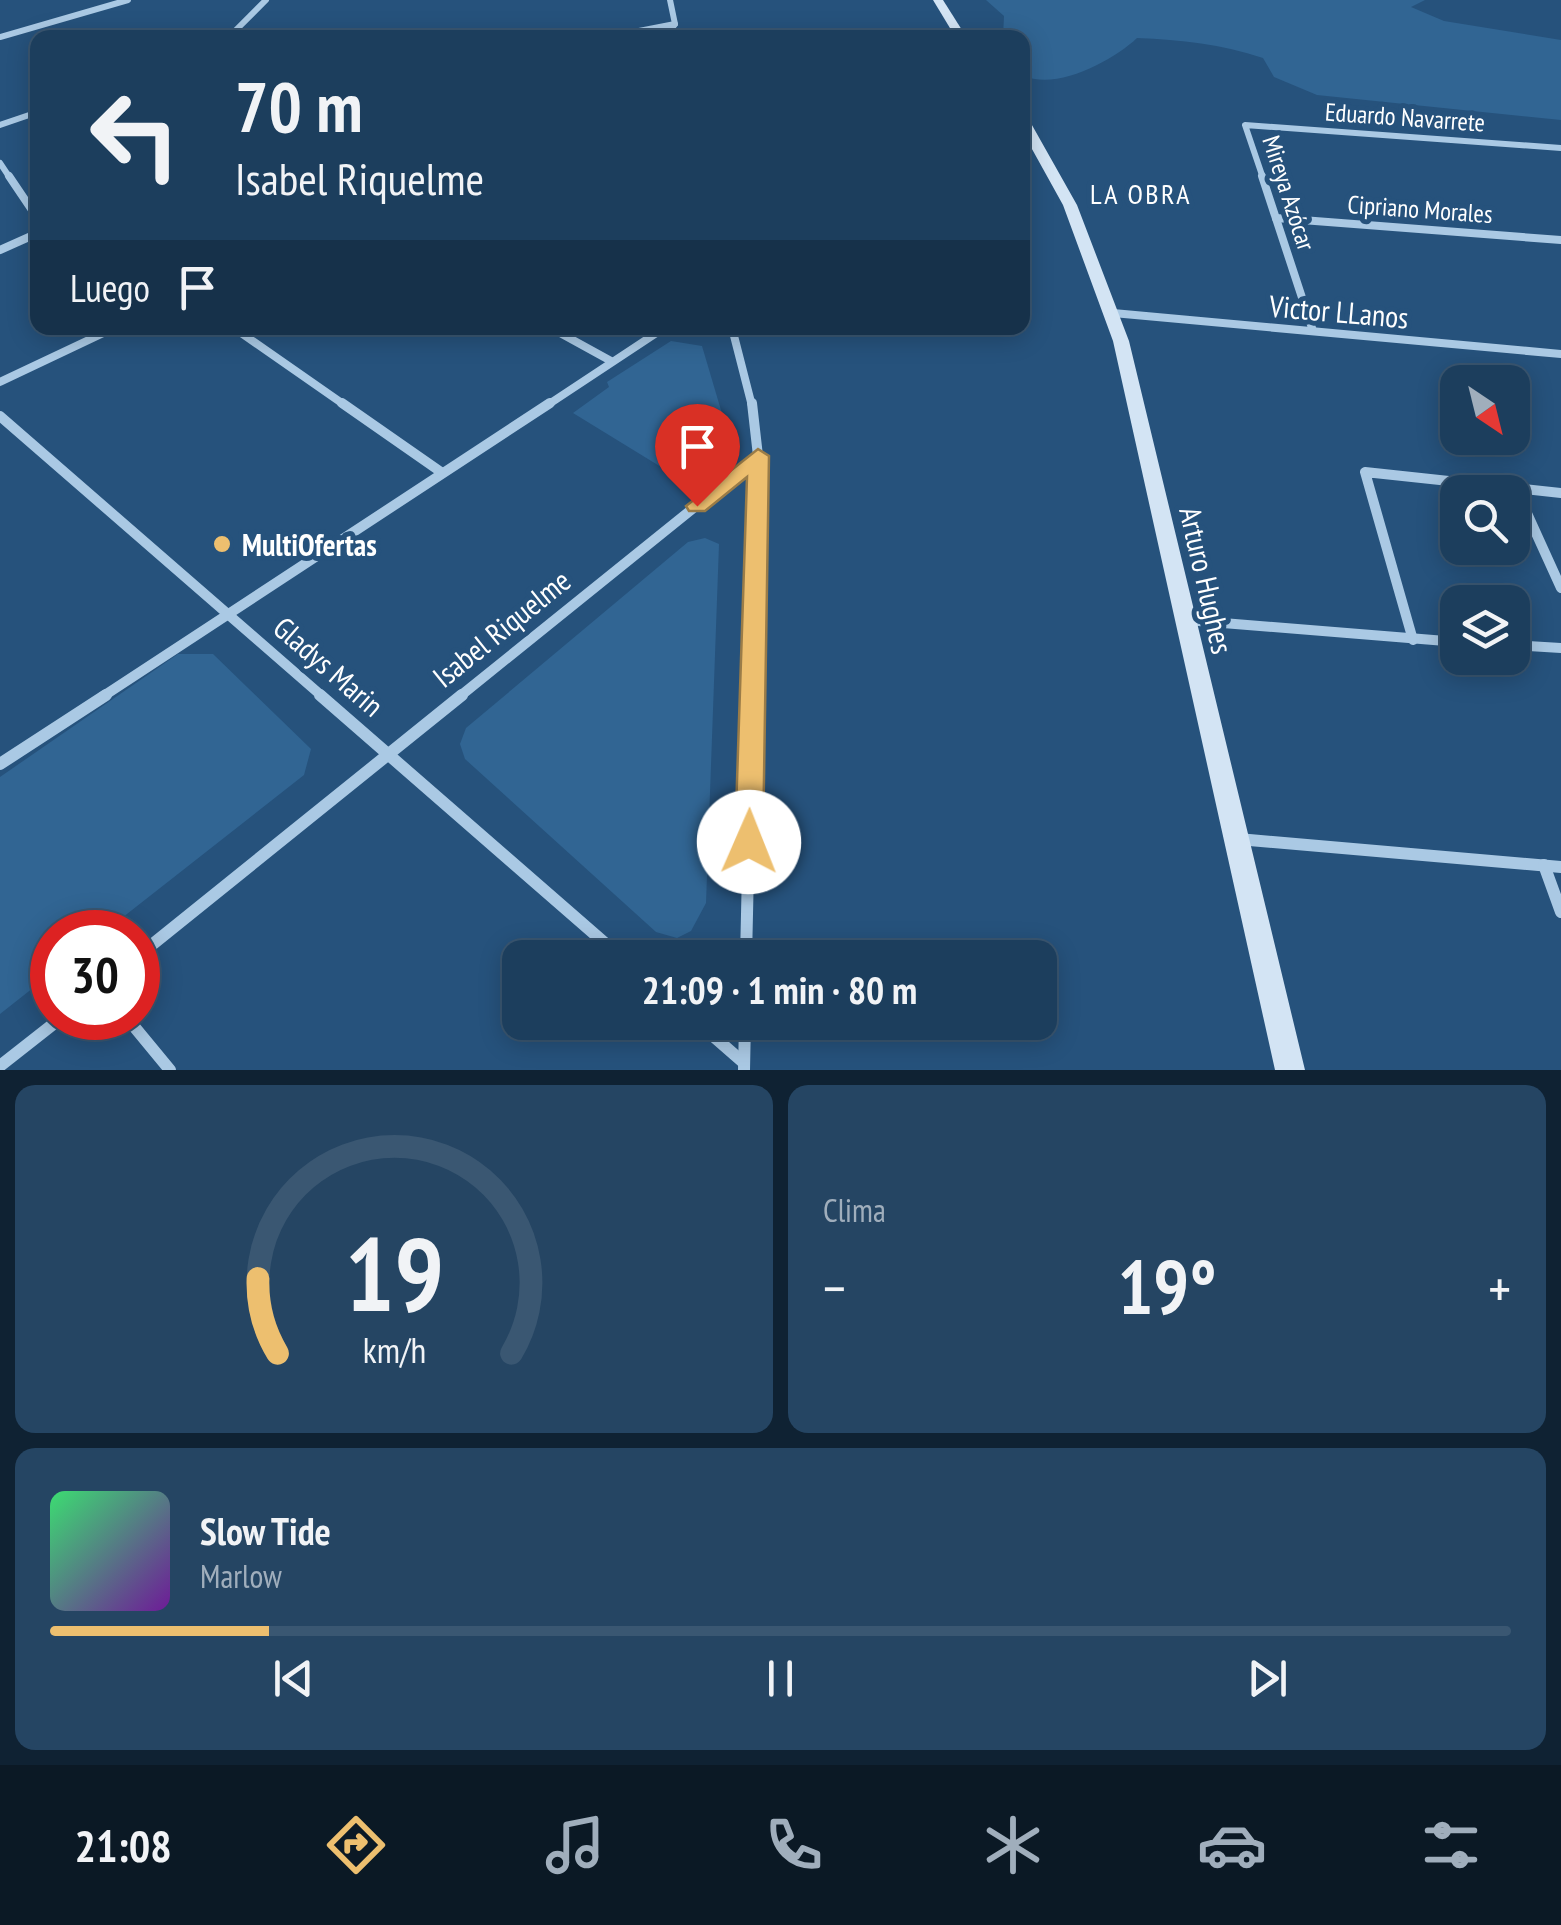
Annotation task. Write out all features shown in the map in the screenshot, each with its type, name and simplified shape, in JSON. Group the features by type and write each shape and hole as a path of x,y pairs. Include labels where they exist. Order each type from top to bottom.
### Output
{"street":[{"path":"0,37 128,0"},
{"path":"236,30 266,0"},
{"path":"670,0 675,24 671,30"},
{"path":"938,0 957,30"},
{"path":"640,30 675,24"},
{"path":"0,125 30,115"},
{"name":"Eduardo Navarrete","path":"1246,125 1561,148"},
{"name":"Mireya Azócar","path":"1246,125 1313,331"},
{"name":"Arturo Hughes","path":"1030,133 1070,206 1113,313 1290,1070"},
{"path":"0,163 30,207"},
{"name":"Cipriano Morales","path":"1276,218 1561,240"},
{"path":"0,250 30,237"},
{"name":"Victor LLanos","path":"1113,313 1561,354"},
{"path":"0,382 99,335"},
{"path":"244,335 441,472"},
{"path":"564,335 611,361"},
{"path":"0,764 653,335"},
{"path":"734,335 751,395 758,456 746,940"},
{"name":"Gladys Marin","path":"0,416 601,940"},
{"name":"Isabel Riquelme","path":"160,938 758,456"},
{"path":"1413,640 1365,472 1440,480"},
{"path":"1530,490 1561,493"},
{"path":"1530,520 1561,588"},
{"path":"1185,620 1440,641"},
{"path":"1530,646 1561,648"},
{"path":"1238,839 1561,867"},
{"path":"1544,864 1561,912"},
{"path":"0,1066 33,1040"},
{"path":"145,1040 170,1070"},
{"path":"716,1040 744,1066"},
{"path":"744,1066 745,1040"}],"shaded area":[{"path":"986,0 1425,0 1411,7 1444,21 1561,40 1561,120 1317,95 1274,77 1263,58 1217,46 1170,40 1137,38 1083,71 1067,77 1036,79 1030,77 1030,30 1003,30 1004,16"},
{"path":"671,341 702,346 731,444 679,478 573,413 609,387 607,382"},
{"path":"705,538 719,544 706,903 691,931 677,938 656,932 465,759 460,744 466,728 688,542"},
{"path":"178,654 213,654 311,749 304,775 132,910 30,910 30,990 0,1014 0,777"}],"place":[{"name":"MultiOfertas","path":"222,544"}],"district":[{"name":"LA OBRA","path":"1141,193"}],"route":[{"path":"697,506 758,456 749,842"}]}
